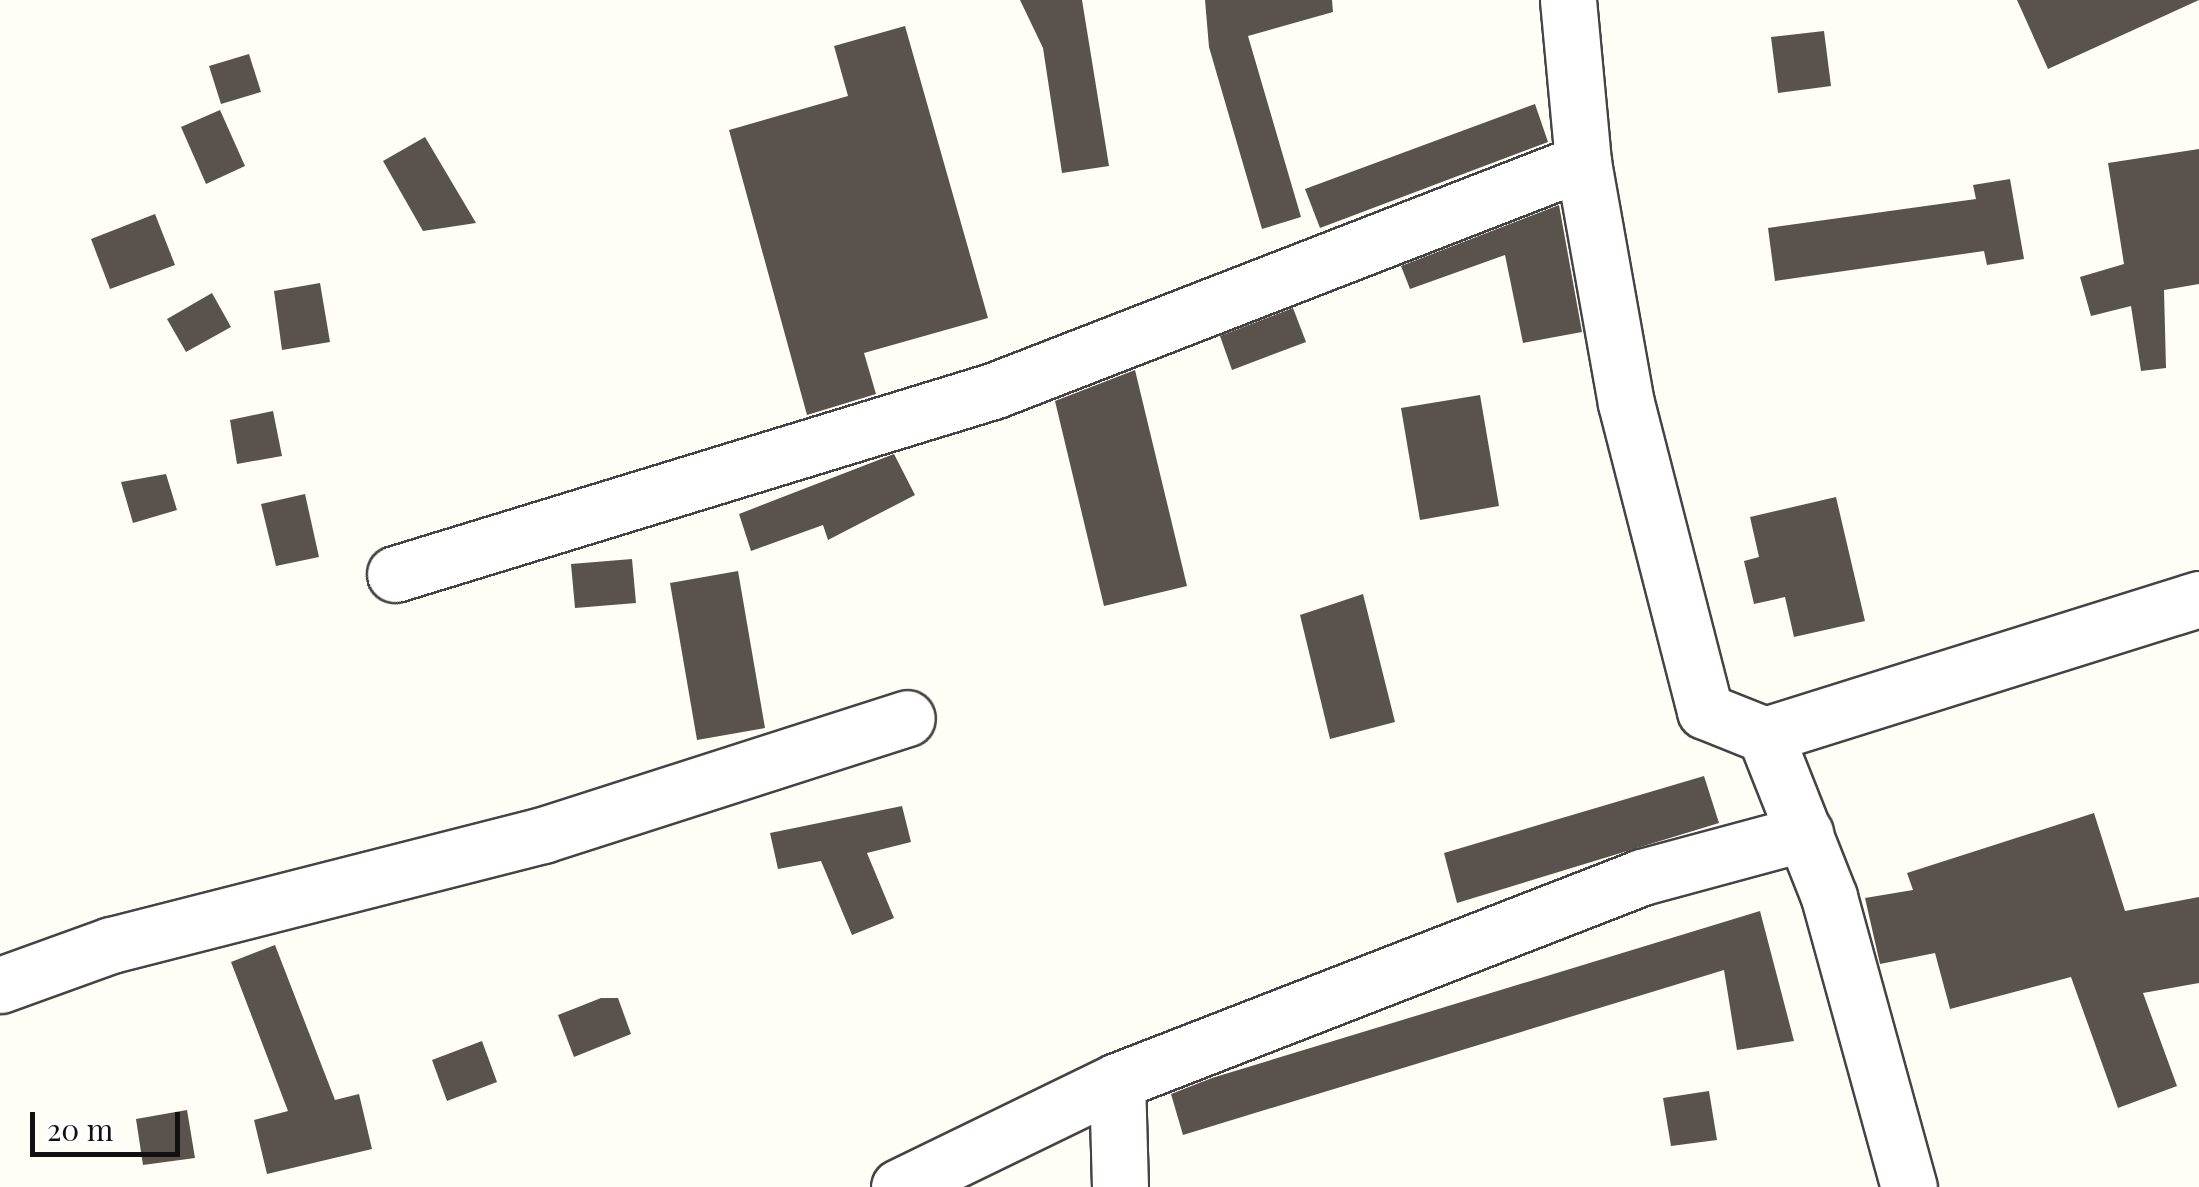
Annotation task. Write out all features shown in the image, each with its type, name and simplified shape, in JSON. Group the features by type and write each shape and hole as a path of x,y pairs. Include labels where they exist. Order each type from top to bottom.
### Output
{"street":[{"path":"1568,0 1582,162 1694,693 1705,711 1765,735 2199,600"},
{"path":"395,574 1011,385 1582,162"},
{"path":"0,985 111,945 543,834 908,718"},
{"path":"1765,735 1805,832 1909,1187"},
{"path":"898,1187 1117,1081 1642,877 1805,832"},
{"path":"1117,1081 1120,1187"}],"building":[{"path":"1020,0 1082,0 1109,166 1062,173 1043,48"},
{"path":"1205,0 1332,0 1333,12 1248,36 1301,217 1262,229 1209,47"},
{"path":"2017,0 2199,0 2048,69"},
{"path":"905,26 988,318 864,353 876,394 807,415 729,130 848,96 834,46"},
{"path":"1824,31 1831,86 1778,93 1771,37"},
{"path":"249,54 261,92 221,104 209,66"},
{"path":"1535,104 1548,142 1320,228 1305,189"},
{"path":"220,110 245,166 206,184 181,127"},
{"path":"425,137 476,223 423,231 383,161"},
{"path":"2199,149 2199,284 2164,290 2166,368 2141,371 2131,306 2091,316 2080,277 2124,264 2108,163"},
{"path":"2010,179 2024,259 1987,265 1984,251 1775,281 1768,228 1976,199 1973,185"},
{"path":"1559,205 1582,332 1523,343 1505,255 1410,289 1401,266"},
{"path":"155,214 175,265 110,289 91,239"},
{"path":"320,283 330,342 282,350 274,291"},
{"path":"212,293 231,327 186,352 167,319"},
{"path":"1293,308 1306,342 1232,370 1220,336"},
{"path":"1135,370 1187,586 1104,606 1055,401"},
{"path":"1480,395 1499,506 1420,520 1401,408"},
{"path":"273,411 282,456 237,464 230,420"},
{"path":"894,454 915,495 828,540 823,525 751,551 739,514"},
{"path":"166,474 177,510 133,523 121,482"},
{"path":"305,494 319,557 276,566 261,504"},
{"path":"1836,497 1865,621 1794,637 1785,597 1754,604 1744,561 1759,557 1750,517"},
{"path":"632,559 636,603 575,608 571,564"},
{"path":"738,571 765,728 697,740 670,583"},
{"path":"1363,594 1395,722 1330,739 1300,615"},
{"path":"1704,776 1719,823 1457,903 1444,853"},
{"path":"902,806 911,842 867,853 894,918 852,935 821,861 778,869 770,833"},
{"path":"2094,813 2125,911 2199,897 2199,983 2143,993 2177,1086 2118,1108 2071,977 1950,1009 1935,953 1880,964 1865,898 1913,890 1907,873"},
{"path":"1760,911 1794,1041 1737,1050 1724,970 1183,1135 1171,1094 1212,1078"},
{"path":"275,945 335,1100 359,1094 372,1149 267,1174 254,1120 288,1111 231,962"},
{"path":"601,998 618,998 631,1034 574,1057 558,1015"},
{"path":"482,1041 497,1082 447,1101 432,1060"},
{"path":"1709,1091 1717,1140 1671,1146 1663,1098"},
{"path":"187,1110 195,1158 143,1165 136,1119"}]}
